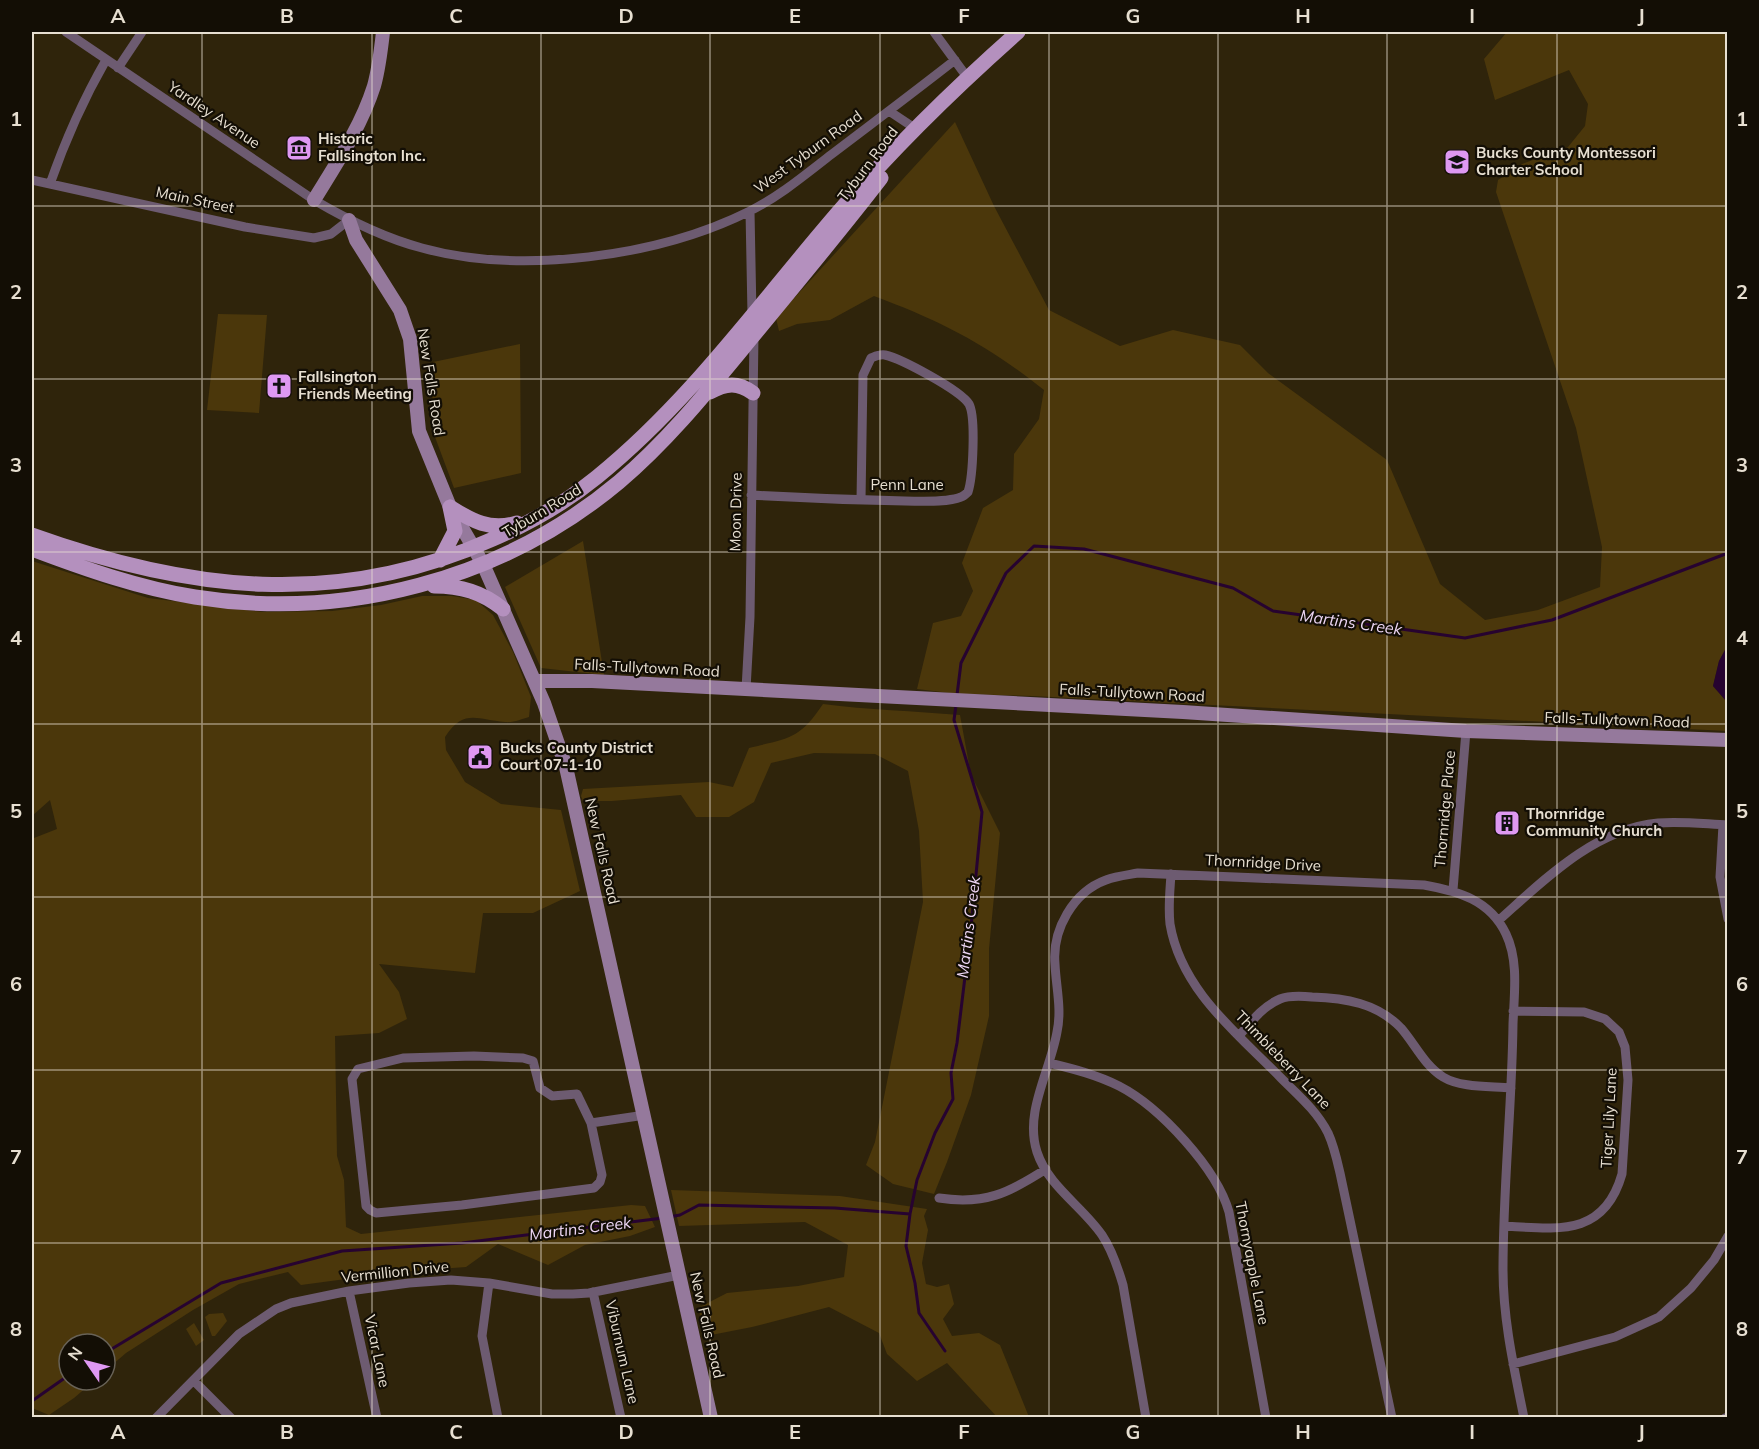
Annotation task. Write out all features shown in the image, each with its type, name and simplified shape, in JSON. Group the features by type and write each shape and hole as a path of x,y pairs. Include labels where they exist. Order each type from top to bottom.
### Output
{"main road":[{"name":"Tyburn Road","path":"32,535 84,552 158,571 206,580 262,586 324,584 403,571 440,560 475,547 541,515 596,478 666,414 752,318 841,209 967,77 1018,32"},
{"name":"Tyburn Road","path":"32,549 135,584 176,593 219,600 286,604 334,601 390,592 419,586 483,564 527,543 589,505 640,463 670,434 705,395 856,210 916,129"},
{"path":"705,395 725,385 734,384 753,393"},
{"path":"450,507 468,519 487,526 511,525 541,515"},
{"path":"440,560 455,531 450,507"},
{"path":"419,586 466,589 491,599 503,609"}],"street":[{"name":"Yardley Avenue","path":"66,32 314,200 349,220"},
{"path":"118,68 142,32"},
{"path":"314,200 353,134 368,103 380,62 383,32"},
{"path":"934,32 967,77"},
{"path":"51,184 62,148 106,60"},
{"name":"West Tyburn Road","path":"349,220 383,235 423,248 485,259 542,261 623,251 658,244 695,234 750,211 781,192 955,60"},
{"path":"889,111 916,129"},
{"name":"Main Street","path":"32,180 244,227 314,238 331,234 349,220"},
{"path":"750,211 752,318"},
{"name":"New Falls Road","path":"349,220 356,240 400,310 410,339 419,431 450,507 475,547 535,681 566,767 711,1418"},
{"name":"Moon Drive","path":"746,689 750,617 754,334"},
{"name":"Penn Lane","path":"751,495 861,500 915,501 960,498 968,492 972,468 971,409 963,397 922,372 884,355 871,358 863,375 861,500"},
{"name":"Falls-Tullytown Road","path":"535,681 592,681 1183,712 1466,731 1728,740"},
{"name":"Thornridge Place","path":"1453,890 1466,731"},
{"path":"1498,921 1570,861 1609,836 1623,830 1656,823 1725,825 1720,877 1728,919"},
{"name":"Thornridge Drive","path":"1146,1418 1122,1285 1110,1249 1095,1226 1059,1187 1046,1169 1035,1145 1033,1123 1060,1017 1055,954 1061,925 1086,892 1104,880 1137,873 1424,885 1453,890 1475,901 1498,921 1506,933 1513,958 1503,1297 1524,1418"},
{"name":"Thimbleberry Lane","path":"1171,874 1169,907 1171,925 1183,964 1203,997 1310,1107 1328,1133 1334,1147 1392,1418"},
{"path":"1239,1036 1267,1007 1285,997 1347,999 1365,1004 1391,1019 1401,1028 1435,1072 1445,1078 1467,1084 1510,1088"},
{"name":"Tiger Lily Lane","path":"1504,1226 1561,1227 1582,1224 1598,1216 1606,1208 1618,1189 1622,1174 1628,1080 1623,1040 1613,1025 1605,1019 1570,1010 1513,1011"},
{"path":"474,1056 523,1058 533,1061 540,1088 552,1096 578,1094 591,1123 602,1175 600,1182 594,1188 462,1205 376,1213 366,1206 352,1078 357,1069 403,1058 474,1056"},
{"name":"Thornyapple Lane","path":"1050,1063 1099,1077 1134,1095 1188,1146 1218,1185 1225,1199 1230,1221 1266,1418"},
{"path":"591,1123 645,1115"},
{"path":"939,1198 964,1201 990,1198 1013,1189 1046,1169"},
{"path":"1513,1364 1615,1337 1659,1317 1691,1288 1714,1260 1728,1236"},
{"name":"Vermillion Drive","path":"156,1418 239,1335 276,1309 291,1303 349,1291 440,1280 489,1282 552,1294 573,1294 679,1275"},
{"path":"489,1282 482,1336 498,1418"},
{"name":"Vicar Lane","path":"349,1291 377,1418"},
{"name":"Viburnum Lane","path":"593,1292 621,1418"},
{"path":"194,1381 231,1418"}],"shaded area":[{"path":"1507,32 1727,32 1728,646 1719,661 1713,686 1727,702 1727,731 958,694 917,689 933,623 961,616 973,591 962,563 983,508 1013,490 1014,454 1039,419 1044,390 983,347 921,315 874,296 830,320 797,324 779,331 776,318 955,122 994,206 1049,310 1120,346 1173,330 1240,345 1268,373 1387,460 1440,584 1485,620 1538,610 1600,587 1602,547 1576,428 1496,192 1498,180 1522,164 1568,147 1585,126 1588,104 1569,70 1495,100 1484,59"},
{"path":"218,314 267,315 259,413 207,410"},
{"path":"520,344 521,473 454,488 432,429 433,362"},
{"path":"583,541 604,675 541,668 505,587"},
{"path":"32,561 148,598 263,612 332,611 381,605 422,596 452,596 476,600 493,615 513,652 531,697 529,717 508,722 479,718 465,719 458,722 445,737 446,750 465,782 501,804 561,810 580,891 533,913 483,913 475,973 379,964 399,992 407,1019 379,1033 335,1036 337,1156 344,1180 346,1227 361,1234 631,1205 645,1206 655,1227 630,1236 585,1245 548,1265 498,1244 466,1267 398,1272 301,1285 288,1272 239,1284 193,1310 117,1361 117,1332 57,1332 57,1392 81,1392 49,1415 32,1408 32,841 34,838 57,829 50,800 32,816"},
{"path":"1727,646 1727,702 1713,686 1719,661"},
{"path":"823,704 960,715 971,775 1000,833 989,949 989,1016 971,1095 934,1194 893,1184 866,1165 875,1142 923,902 919,831 908,771 875,754 814,753 771,763 754,802 729,817 696,817 681,795 612,801 583,801 581,796 583,789 709,782 733,787 749,748 792,736 807,725"},
{"path":"671,1190 840,1196 927,1209 924,1216 928,1230 922,1263 926,1284 937,1287 949,1284 954,1304 943,1319 952,1336 979,1333 1000,1345 1029,1417 997,1417 947,1363 917,1381 887,1354 879,1333 829,1307 706,1336 698,1308 727,1293 798,1286 844,1277 848,1245 805,1222 679,1226"},
{"path":"223,1313 227,1321 215,1336 212,1336 205,1317 209,1314"},
{"path":"194,1323 204,1340 196,1346 186,1329"}],"waterway":[{"name":"Martins Creek","path":"957,695 961,663 1006,573 1034,546 1084,549 1233,588 1273,611 1465,638 1552,620 1728,553"},
{"name":"Martins Creek","path":"669,1217 680,1215 699,1205 835,1208 910,1214 917,1180 935,1133 953,1099 951,1073 957,1043 971,927 982,812 954,720 956,705"},
{"path":"910,1214 906,1246 919,1313 945,1351"},
{"name":"Martins Creek","path":"117,1346 221,1283 342,1251 462,1243 663,1218"},
{"name":"Martins Creek","path":"32,1401 57,1383"}],"place":[{"name":"Historic Fallsington Inc.","path":"299,148"},
{"name":"Bucks County Montessori Charter School","path":"1457,162"},
{"name":"Fallsington Friends Meeting","path":"279,386"},
{"name":"Bucks County District Court 07-1-10","path":"480,757"},
{"name":"Thornridge Community Church","path":"1507,823"}]}
